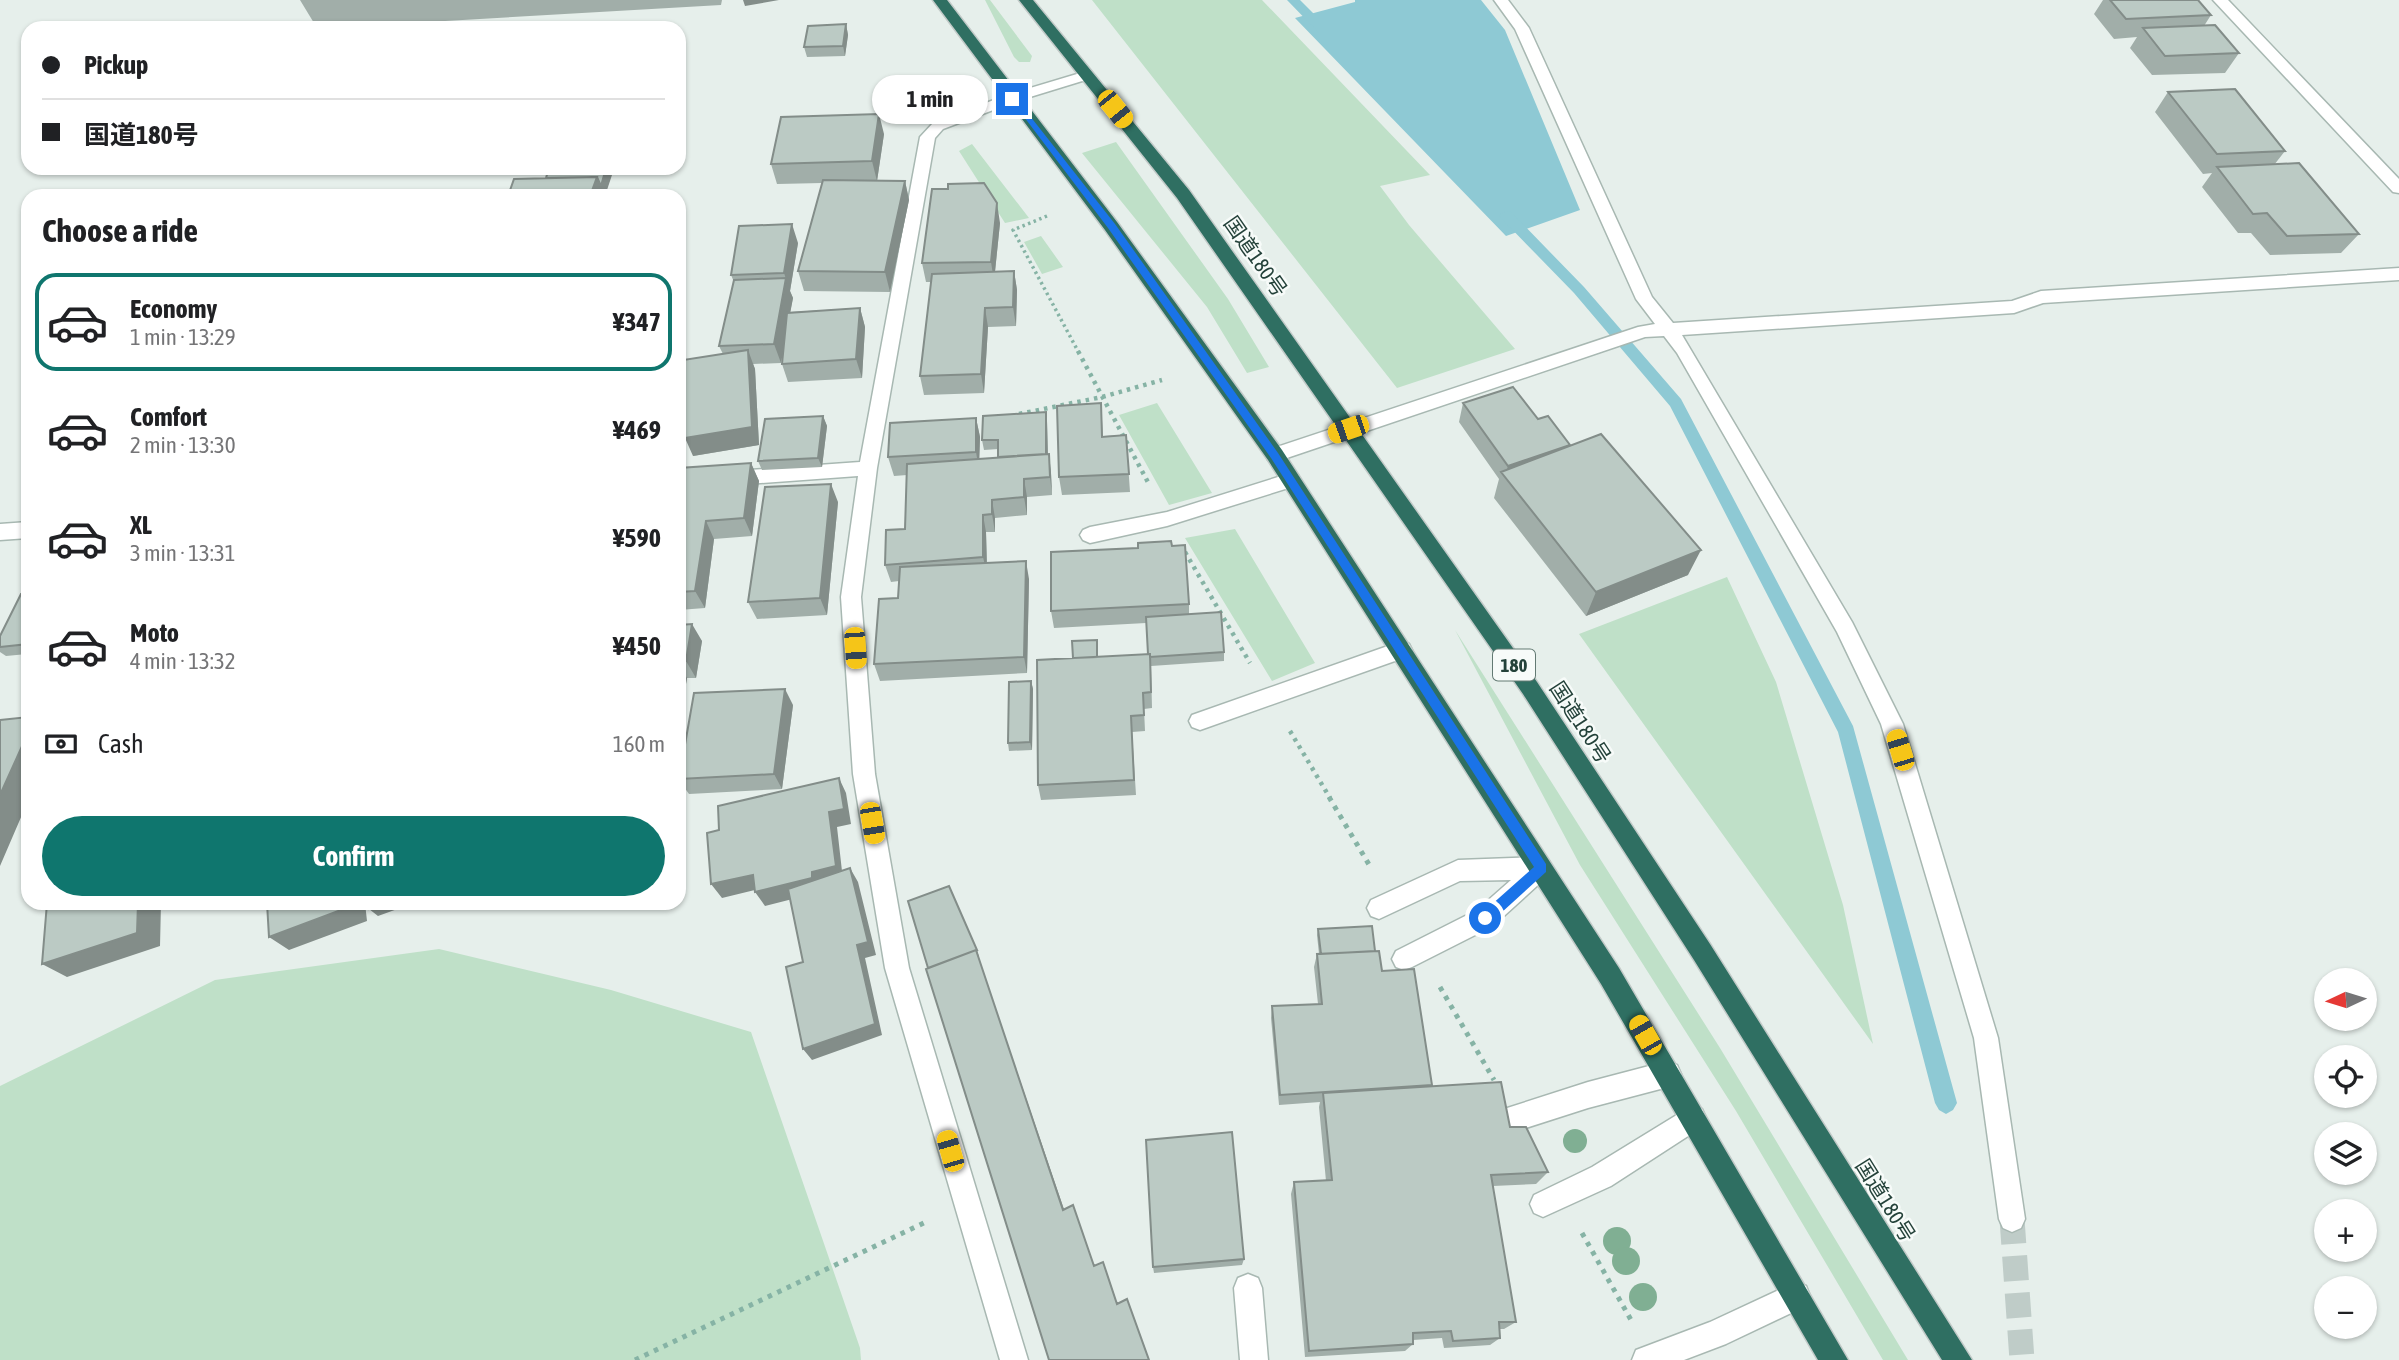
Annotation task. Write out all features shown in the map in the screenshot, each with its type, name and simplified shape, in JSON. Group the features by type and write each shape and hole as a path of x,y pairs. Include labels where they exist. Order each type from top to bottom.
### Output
{"highway":[{"path":"940,0 1012,99 1111,226 1275,455 1611,976 1834,1360"},
{"name":"国道180号","path":"1026,0 1184,194 1537,700 1702,952 1958,1360"}],"street":[{"path":"1501,0 1522,28 1645,299 1684,349 1845,628 1892,724 1986,1038 2012,1219"},
{"path":"2220,0 2399,188"},
{"path":"1014,1360 897,968 864,775 851,597 868,468 928,137 938,126 1087,75"},
{"path":"1275,455 1597,346 1644,331 1667,327 2014,307 2041,297 2399,274"},
{"path":"686,481 868,468"},
{"path":"1090,534 1167,519 1291,480"},
{"path":"0,532 21,530"},
{"path":"1200,721 1402,650"},
{"path":"1385,905 1458,871 1541,868"},
{"path":"1412,956 1485,918 1541,868"},
{"path":"1509,1121 1588,1095 1668,1074"},
{"path":"1552,1201 1693,1118"},
{"path":"1248,1288 1254,1360"},
{"path":"1646,1360 1716,1334 1796,1296"}],"path":[{"path":"1047,216 1013,230 1167,519 1385,905"},
{"path":"1012,416 1101,397 1162,380"},
{"path":"1412,956 1509,1121"},
{"path":"1552,1201 1653,1359"},
{"path":"635,1360 965,1203"}],"green space":[{"path":"985,0 990,0 1032,56 1030,62 1019,62 1014,57"},
{"path":"1092,0 1262,0 1430,175 1380,186 1409,225 1515,349 1397,388"},
{"path":"1116,142 1228,299 1269,367 1247,373 1207,307 1082,153"},
{"path":"972,144 1029,218 1005,223 959,151"},
{"path":"1041,236 1063,267 1042,274 1024,242"},
{"path":"1157,403 1212,493 1169,505 1119,415"},
{"path":"1235,529 1315,663 1272,681 1185,538"},
{"path":"1727,577 1776,682 1843,905 1873,1044 1579,634"},
{"path":"1455,630 1720,1048 1908,1360 1883,1360 1736,1111 1580,865"},
{"path":"439,949 611,990 751,1032 860,1348 861,1360 0,1360 0,1086 215,980"}],"water":[{"path":"1355,0 1481,0 1505,30 1580,210 1506,236 1295,18"}],"building":[{"path":"2110,0 2198,0 2211,15 2126,19"},
{"path":"846,24 843,46 804,47 808,26"},
{"path":"2215,25 2239,53 2165,56 2143,28"},
{"path":"2235,89 2285,151 2217,154 2168,92"},
{"path":"879,114 872,161 771,164 781,117"},
{"path":"2299,163 2359,234 2287,236 2267,213 2253,214 2217,167"},
{"path":"547,175 604,175 601,186 597,177 546,178"},
{"path":"597,177 593,189 510,189 514,179"},
{"path":"823,180 905,181 885,272 798,271"},
{"path":"984,183 997,203 991,262 922,263 932,189 948,189 948,184"},
{"path":"792,224 784,273 731,275 739,226"},
{"path":"1014,271 1013,307 985,308 981,374 920,376 932,274"},
{"path":"786,278 774,344 719,346 734,280"},
{"path":"860,308 856,359 782,364 787,313"},
{"path":"748,350 752,427 686,438 686,360"},
{"path":"1513,387 1538,419 1548,416 1570,445 1508,466 1463,403"},
{"path":"1101,403 1102,437 1126,435 1129,474 1059,477 1057,406"},
{"path":"1046,412 1046,454 998,457 998,440 982,440 983,416"},
{"path":"823,416 818,458 758,461 765,419"},
{"path":"976,418 976,452 888,457 890,423"},
{"path":"1601,434 1701,550 1596,592 1501,472"},
{"path":"1049,454 1050,477 1024,479 1024,497 992,500 992,514 983,515 983,557 885,565 886,530 905,529 907,464"},
{"path":"751,463 744,518 706,521 695,591 686,592 686,468"},
{"path":"831,484 820,598 748,602 765,487"},
{"path":"1171,541 1172,546 1185,545 1189,604 1051,611 1051,552 1138,548 1138,543"},
{"path":"1026,561 1024,657 874,664 879,599 898,598 900,567"},
{"path":"21,594 21,645 0,647 0,636"},
{"path":"1221,612 1224,652 1150,657 1148,654 1146,617"},
{"path":"686,624 692,624 686,661"},
{"path":"1097,640 1097,657 1073,658 1072,641"},
{"path":"1150,654 1151,692 1143,693 1144,715 1131,716 1134,780 1038,785 1037,660"},
{"path":"1031,681 1030,742 1008,743 1009,682"},
{"path":"785,689 774,774 686,779 686,739 694,693"},
{"path":"21,718 21,748 0,795 0,720"},
{"path":"839,778 844,809 829,812 836,866 812,872 812,878 755,892 753,875 711,884 707,833 719,830 718,806"},
{"path":"850,868 868,942 857,945 875,1024 803,1049 786,967 803,962 788,889"},
{"path":"949,886 977,950 928,968 908,901"},
{"path":"46,910 138,910 137,933 42,964"},
{"path":"267,910 341,910 269,937"},
{"path":"1372,926 1375,951 1321,954 1318,929"},
{"path":"976,950 1063,1210 1073,1205 1094,1266 1103,1262 1117,1304 1127,1299 1149,1360 1049,1360 926,969"},
{"path":"1379,951 1382,971 1414,969 1432,1085 1280,1095 1272,1006 1322,1004 1317,954"},
{"path":"1501,1082 1510,1127 1526,1127 1548,1172 1491,1175 1516,1322 1499,1322 1500,1338 1453,1341 1451,1331 1413,1333 1413,1344 1309,1351 1294,1182 1332,1180 1323,1093"},
{"path":"1232,1132 1244,1259 1153,1267 1146,1140"}],"waterway":[{"path":"1293,0 1324,31"},
{"path":"1506,215 1579,290 1676,403 1847,731 1946,1103"}],"tunnel":[{"path":"2012,1219 2022,1360"}],"route":[{"path":"1012,99 1111,226 1275,455 1541,868 1485,918"}]}
